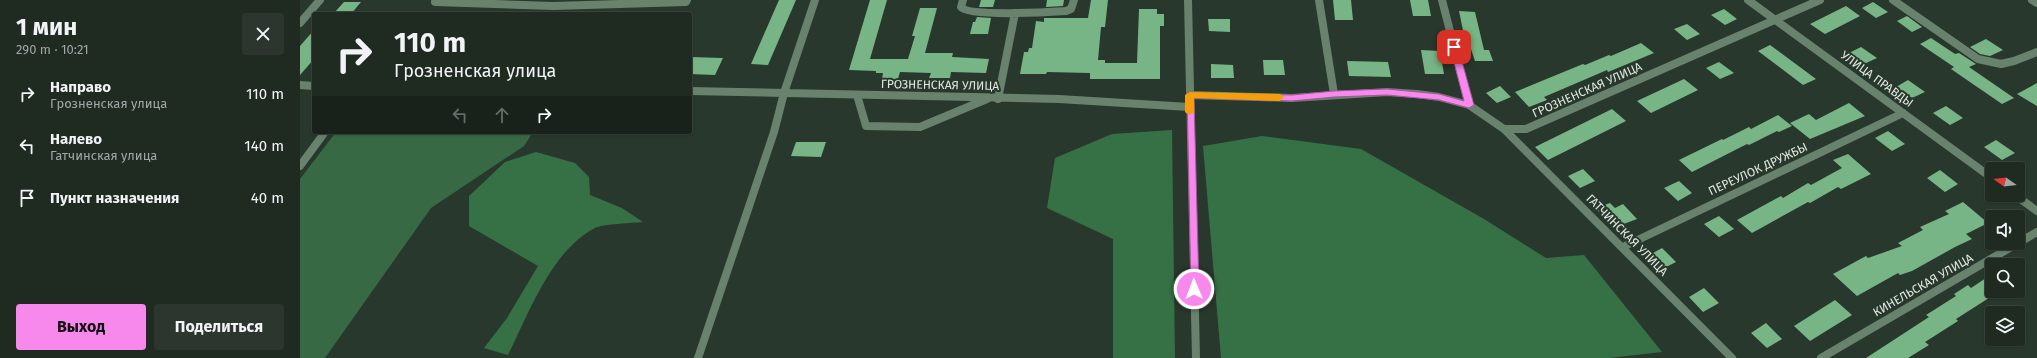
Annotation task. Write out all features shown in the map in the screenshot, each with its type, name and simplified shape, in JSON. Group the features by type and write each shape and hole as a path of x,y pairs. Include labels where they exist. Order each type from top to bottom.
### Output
{"street":[{"path":"300,23 320,0"},
{"path":"436,0 435,2 450,3 686,2 687,0"},
{"path":"698,358 774,132 784,93 815,0"},
{"path":"963,0 963,10 968,12 1015,13 1066,11 1071,9 1074,0"},
{"path":"1188,0 1189,106 1196,358"},
{"path":"1319,0 1334,94"},
{"path":"1442,0 1469,105"},
{"name":"УЛИЦА ПРАВДЫ","path":"1748,0 1985,173"},
{"name":"ГРОЗНЕНСКАЯ УЛИЦА","path":"1504,129 1526,129 1535,126 1820,0"},
{"path":"1893,0 1978,59 1992,65 2006,65 2037,52"},
{"path":"2032,0 2037,3"},
{"path":"549,12 555,3"},
{"path":"998,99 1015,13"},
{"path":"300,86 312,86"},
{"name":"ГРОЗНЕНСКАЯ УЛИЦА","path":"692,91 1066,100 1189,106"},
{"path":"1190,95 1292,98 1334,94 1387,92 1417,94 1439,97 1469,105 1504,129"},
{"path":"857,95 866,126 920,127 987,99"},
{"name":"ПЕРЕУЛОК ДРУЖБЫ","path":"1623,247 1903,113"},
{"name":"ГАТЧИНСКАЯ УЛИЦА","path":"1504,129 1732,358"},
{"path":"300,166 324,134"},
{"path":"2025,202 2037,211"},
{"name":"КИНЕЛЬСКАЯ УЛИЦА","path":"1821,358 2037,232"}],"green space":[{"path":"1172,130 1175,358 1113,358 1113,239 1047,208 1055,158 1112,134"},
{"path":"334,134 532,134 524,146 431,208 325,358 300,358 300,179"},
{"path":"1262,136 1361,149 1484,219 1546,258 1584,255 1662,352 1609,358 1221,358 1203,146"},
{"path":"536,152 575,163 589,177 590,195 622,208 643,222 595,228 579,238 554,267 543,284 508,355 484,348 507,318 538,266 469,226 469,196 505,162"}],"building":[{"path":"779,0 796,0 768,65 751,64"},
{"path":"870,0 887,0 870,59 908,59 915,36 912,36 920,8 937,8 925,53 953,53 952,57 989,59 986,73 951,72 950,78 929,78 931,73 900,72 898,79 882,79 883,73 876,73 876,71 849,70"},
{"path":"981,0 995,0 993,7 979,7"},
{"path":"1047,0 1064,0 1063,6 1046,7"},
{"path":"1091,0 1108,0 1105,27 1101,27 1098,60 1105,60 1105,63 1137,63 1139,9 1157,9 1157,14 1164,14 1164,26 1160,26 1160,79 1090,79 1090,73 1047,72 1046,74 1020,74 1024,52 1028,52 1029,48 1032,48 1036,21 1044,22 1044,18 1088,18"},
{"path":"1333,0 1351,0 1353,20 1335,20"},
{"path":"1410,0 1428,0 1431,16 1413,16"},
{"path":"344,2 361,2 353,12 335,12"},
{"path":"1873,2 1888,12 1876,18 1862,8"},
{"path":"1846,6 1860,16 1825,34 1810,24"},
{"path":"1724,9 1737,19 1725,25 1711,15"},
{"path":"1459,11 1475,12 1484,50 1489,50 1493,61 1475,61 1468,40 1465,40"},
{"path":"1907,16 1922,27 1912,32 1897,21"},
{"path":"977,17 991,18 988,34 970,34 973,22 975,22"},
{"path":"1208,19 1230,19 1230,32 1209,31"},
{"path":"1687,24 1700,34 1687,40 1674,29"},
{"path":"312,32 312,61 300,75 300,46"},
{"path":"1931,38 1955,54 1959,53 1976,64 1969,67 2014,98 2002,104 1951,69 1954,67 1920,44"},
{"path":"1986,39 2003,50 1990,56 1980,54 1970,47"},
{"path":"1641,43 1654,53 1608,72 1607,70 1544,97 1547,100 1529,107 1515,92 1583,64 1585,65 1609,55 1611,56"},
{"path":"1770,45 1816,79 1803,85 1758,51"},
{"path":"1861,47 1877,58 1864,64 1849,53"},
{"path":"1421,50 1440,51 1444,74 1425,74"},
{"path":"692,57 723,58 715,75 692,74"},
{"path":"1263,60 1283,60 1285,75 1264,75"},
{"path":"1347,61 1388,62 1391,77 1349,76"},
{"path":"1719,62 1734,73 1720,79 1706,68"},
{"path":"1211,64 1233,65 1234,78 1211,78"},
{"path":"1684,79 1698,90 1651,113 1637,101"},
{"path":"1908,80 1925,92 1912,98 1896,87"},
{"path":"2037,83 2037,106 2017,94"},
{"path":"1500,86 1511,97 1497,103 1486,93"},
{"path":"1849,103 1865,116 1810,139 1790,123 1809,114 1816,120"},
{"path":"1946,106 1963,118 1950,125 1933,113"},
{"path":"1612,109 1626,121 1548,160 1535,147"},
{"path":"1778,115 1792,126 1779,132 1777,131 1749,145 1747,144 1692,172 1679,160 1749,127 1751,129"},
{"path":"1888,131 1905,144 1892,151 1875,138"},
{"path":"1996,140 2015,153 2002,160 1984,147"},
{"path":"796,142 826,142 821,157 791,156"},
{"path":"1848,154 1871,174 1841,189 1838,187 1752,233 1737,220 1781,196 1783,198 1808,183 1811,185 1842,168 1833,160"},
{"path":"1583,169 1595,181 1580,188 1568,176"},
{"path":"1940,170 1958,184 1945,192 1927,178"},
{"path":"1679,181 1692,193 1678,201 1664,188"},
{"path":"1963,202 1985,220 1985,224 1966,234 1972,239 1912,271 1900,275 1898,273 1857,296 1833,274 1866,256 1868,258 1902,246 1898,243 1923,230 1920,227 1949,214 1945,211"},
{"path":"1610,203 1615,208 1623,204 1637,219 1613,228 1596,208"},
{"path":"1719,216 1734,229 1719,237 1704,224"},
{"path":"1662,248 1676,262 1660,270 1646,257"},
{"path":"1985,279 1985,298 1989,298 1956,319 1958,321 1925,342 1929,345 1908,358 1866,358 1929,317 1926,315 1956,296 1954,294 1968,285 1971,288"},
{"path":"1704,288 1719,303 1703,312 1689,297"},
{"path":"1835,300 1852,315 1810,341 1794,326"},
{"path":"1766,323 1782,339 1767,348 1751,333"}],"slow traffic":[{"path":"1189,112 1190,95 1280,97"}],"route":[{"path":"1194,289 1189,106 1190,95 1292,98 1334,94 1387,92 1439,97 1469,105 1454,47"}]}
